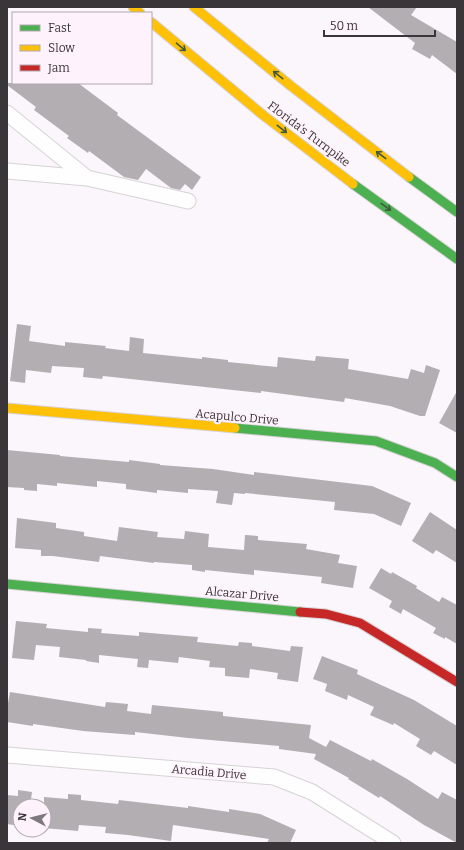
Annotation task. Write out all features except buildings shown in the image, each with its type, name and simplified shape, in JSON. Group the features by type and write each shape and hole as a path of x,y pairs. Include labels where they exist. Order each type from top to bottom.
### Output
{"main road":[{"path":"194,7 331,117 457,212"},
{"name":"Florida's Turnpike","path":"152,23 243,99 370,196 457,259"},
{"name":"Acapulco Drive","path":"7,408 376,441 435,463 457,477"},
{"name":"Alcazar Drive","path":"7,584 326,614 360,623 457,682"}],"street":[{"path":"7,113 87,178"},
{"path":"7,171 87,178 188,201"},
{"name":"Arcadia Drive","path":"7,755 274,777 312,792 393,843"}],"traffic: fast":[{"path":"409,177 457,212"},
{"path":"353,184 457,259"},
{"path":"235,428 376,441 435,463 457,477"},
{"path":"7,584 300,612"}],"traffic: slow":[{"path":"133,7 139,12"},
{"path":"194,7 291,86 409,177"},
{"path":"152,23 263,115 353,184"},
{"path":"7,408 235,428"}],"traffic: jam":[{"path":"300,612 326,614 360,623 457,682"}]}
